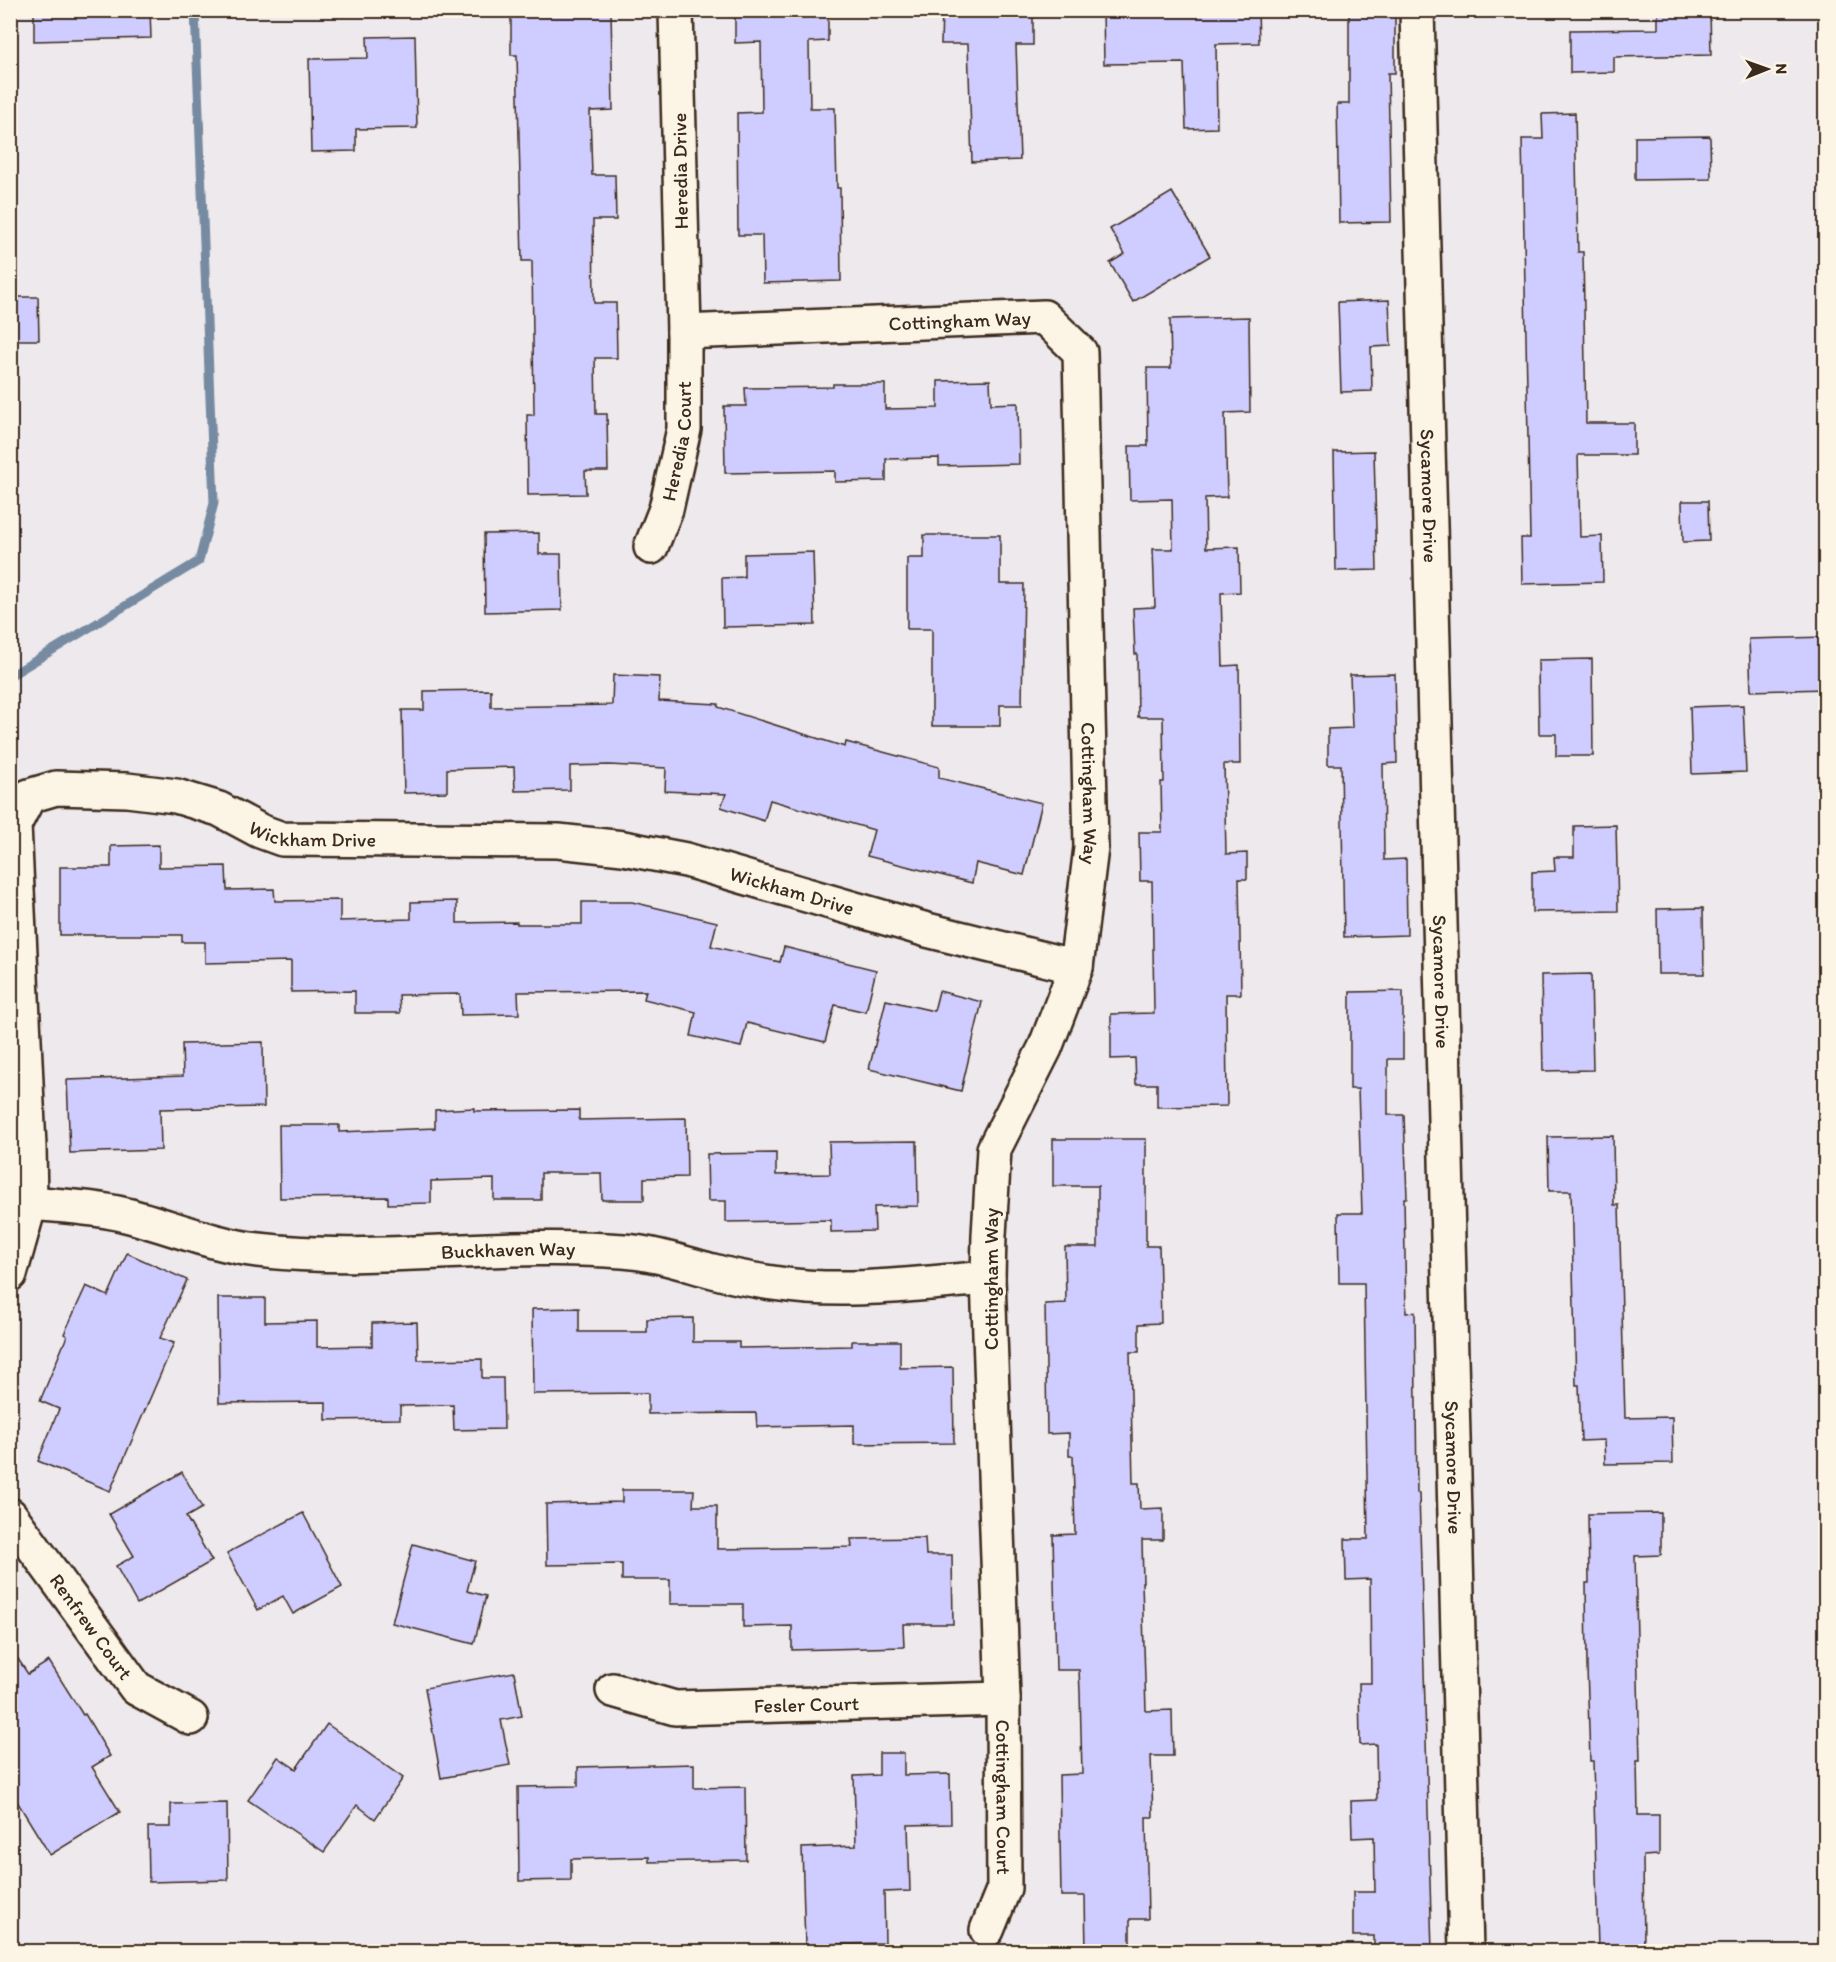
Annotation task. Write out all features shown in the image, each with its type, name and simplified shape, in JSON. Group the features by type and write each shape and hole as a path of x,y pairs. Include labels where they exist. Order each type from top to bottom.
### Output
{"street":[{"name":"Heredia Drive","path":"676,10 684,332"},
{"name":"Sycamore Drive","path":"1418,10 1466,1952"},
{"name":"Cottingham Way","path":"684,332 1044,317 1080,352 1091,848 1076,967 1045,1048 994,1149 989,1235 988,1278 1003,1699"},
{"name":"Heredia Court","path":"651,547 666,509 684,429 684,332"},
{"name":"Wickham Drive","path":"10,1274 30,1203 14,825 29,796 56,788 128,790 176,796 219,809 260,831 282,839 558,841 623,848 686,860 927,930 1076,967"},
{"name":"Buckhaven Way","path":"30,1203 124,1215 235,1246 258,1250 320,1254 549,1249 623,1251 667,1257 715,1272 782,1284 837,1287 988,1278"},
{"name":"Renfrew Court","path":"10,1515 136,1688 191,1718"},
{"name":"Fesler Court","path":"613,1690 675,1708 1003,1699"},
{"name":"Cottingham Court","path":"987,1930 1004,1888 1003,1699"}],"building":[{"path":"34,10 150,10 151,38 34,41"},
{"path":"511,10 611,10 613,110 590,111 592,175 615,175 616,220 593,220 594,303 616,303 617,358 595,358 596,414 607,414 608,471 585,471 586,494 528,495 527,415 534,415 532,261 522,261 517,55 511,55"},
{"path":"735,10 828,10 828,41 809,42 810,108 835,108 837,188 840,188 841,281 763,283 762,235 738,235 737,113 762,112 761,42 735,43"},
{"path":"942,10 1033,10 1033,45 1016,45 1020,160 972,162 968,44 941,44"},
{"path":"1103,10 1258,10 1259,43 1216,44 1217,128 1186,129 1184,63 1104,64"},
{"path":"1349,10 1395,10 1395,73 1388,73 1391,222 1339,223 1337,104 1349,104"},
{"path":"1658,10 1710,10 1711,55 1614,57 1614,72 1570,73 1570,30 1658,29"},
{"path":"415,36 417,128 356,129 356,151 311,152 309,59 368,58 367,37"},
{"path":"1575,113 1578,252 1583,252 1586,423 1634,423 1634,455 1578,455 1580,537 1602,536 1603,582 1522,584 1521,538 1530,538 1522,139 1543,139 1542,114"},
{"path":"1710,136 1711,179 1635,180 1635,137"},
{"path":"1172,192 1210,256 1133,302 1110,263 1125,254 1110,229"},
{"path":"10,297 38,297 39,340 10,340"},
{"path":"1389,300 1391,346 1371,347 1372,391 1341,392 1338,302"},
{"path":"1249,317 1250,412 1225,413 1227,497 1205,498 1206,548 1239,547 1240,592 1221,593 1223,666 1239,665 1240,764 1224,764 1226,854 1247,853 1247,879 1239,879 1241,994 1226,994 1227,1106 1157,1107 1157,1084 1136,1084 1135,1058 1111,1059 1111,1014 1154,1013 1152,881 1140,881 1139,832 1162,832 1163,717 1138,717 1137,654 1135,654 1133,608 1155,607 1153,549 1173,549 1172,499 1130,500 1129,446 1148,446 1147,368 1171,368 1170,319"},
{"path":"990,380 991,404 1018,403 1019,464 939,466 939,458 886,459 886,481 835,482 835,471 725,473 724,406 746,406 745,388 885,384 885,409 938,408 938,381"},
{"path":"1374,451 1377,570 1336,571 1334,452"},
{"path":"1682,501 1708,501 1709,541 1683,542"},
{"path":"539,533 539,554 561,554 562,610 485,612 484,534"},
{"path":"924,535 1000,535 1000,584 1024,584 1022,705 1000,705 1000,726 932,726 932,629 907,629 907,558 924,558"},
{"path":"813,552 815,625 723,627 722,578 744,577 744,554"},
{"path":"1826,637 1826,689 1751,691 1749,639"},
{"path":"1592,659 1593,756 1556,756 1556,734 1539,734 1538,660"},
{"path":"1395,674 1397,763 1383,764 1384,860 1406,859 1407,935 1344,937 1341,765 1328,765 1328,729 1352,728 1350,675"},
{"path":"613,675 660,677 659,701 718,704 718,707 845,747 846,742 939,767 939,778 1042,803 1024,875 976,863 972,883 867,856 874,830 770,800 764,821 721,807 726,794 665,791 666,768 609,765 570,766 570,790 515,791 514,767 447,769 447,792 404,793 402,710 424,710 424,691 491,690 491,707 612,705"},
{"path":"1743,705 1746,772 1692,774 1690,707"},
{"path":"1616,825 1618,911 1532,912 1532,872 1555,871 1554,857 1574,857 1574,826"},
{"path":"159,845 159,867 226,866 227,890 274,889 275,901 340,900 340,921 411,919 411,902 457,901 457,923 582,924 582,902 632,902 717,922 711,946 780,962 784,947 876,970 866,1012 835,1005 825,1042 747,1023 741,1047 691,1036 696,1012 644,999 646,991 518,992 519,1014 461,1015 460,994 399,995 400,1013 355,1013 355,991 291,992 291,961 205,963 205,942 182,942 182,935 60,935 60,867 111,867 111,846"},
{"path":"1703,908 1704,974 1658,974 1657,909"},
{"path":"1591,974 1593,1070 1543,1071 1541,975"},
{"path":"939,991 982,1002 961,1091 869,1069 886,1000 934,1011"},
{"path":"1403,991 1403,1059 1388,1059 1388,1115 1404,1115 1407,1198 1404,1198 1406,1313 1415,1312 1417,1493 1419,1493 1432,1952 1374,1952 1374,1936 1353,1936 1353,1892 1375,1892 1374,1837 1352,1838 1351,1801 1377,1800 1376,1744 1360,1745 1359,1683 1371,1683 1370,1579 1346,1580 1345,1539 1368,1539 1364,1283 1339,1283 1338,1213 1362,1213 1358,1089 1350,1089 1350,992"},
{"path":"263,1042 264,1107 160,1109 161,1150 70,1153 67,1080 183,1076 182,1044"},
{"path":"474,1108 474,1111 579,1110 579,1120 686,1118 687,1177 644,1178 644,1200 602,1200 601,1173 541,1173 541,1200 494,1200 494,1179 431,1181 431,1203 388,1204 388,1197 280,1198 279,1125 339,1125 339,1132 435,1128 435,1110"},
{"path":"1613,1136 1614,1205 1619,1205 1625,1418 1672,1417 1673,1463 1605,1464 1604,1440 1581,1441 1579,1385 1576,1385 1571,1191 1549,1191 1548,1137"},
{"path":"1053,1139 1146,1139 1146,1246 1159,1246 1161,1323 1139,1324 1139,1352 1130,1352 1133,1483 1139,1483 1140,1509 1163,1508 1163,1540 1142,1540 1146,1711 1172,1710 1173,1756 1151,1756 1153,1817 1146,1817 1148,1919 1130,1919 1130,1952 1086,1952 1085,1896 1061,1896 1059,1775 1082,1774 1080,1692 1079,1670 1056,1670 1053,1535 1075,1534 1073,1456 1069,1456 1069,1433 1047,1434 1045,1304 1066,1303 1065,1247 1098,1247 1098,1186 1053,1186"},
{"path":"917,1141 918,1206 874,1207 875,1231 831,1232 831,1220 726,1222 726,1201 708,1201 707,1154 776,1153 776,1175 830,1174 829,1142"},
{"path":"127,1253 187,1280 160,1338 174,1343 110,1491 38,1461 59,1409 40,1401 67,1336 64,1334 86,1286 108,1296"},
{"path":"218,1298 265,1298 265,1322 317,1321 317,1347 372,1346 372,1323 417,1322 418,1360 482,1359 482,1378 503,1378 504,1429 454,1430 453,1405 400,1406 400,1419 326,1420 326,1402 219,1403"},
{"path":"579,1308 579,1332 647,1332 647,1319 693,1318 693,1342 739,1342 739,1348 852,1346 852,1341 900,1341 900,1368 953,1367 954,1443 854,1444 854,1425 757,1427 756,1413 648,1414 648,1393 533,1394 532,1309"},
{"path":"182,1472 202,1508 186,1517 212,1561 137,1604 116,1566 134,1556 109,1514"},
{"path":"622,1490 694,1490 693,1506 717,1506 717,1549 852,1547 851,1539 925,1538 926,1555 952,1555 953,1624 903,1624 904,1647 792,1650 792,1626 743,1627 743,1604 670,1604 670,1580 622,1580 622,1564 547,1565 546,1504 622,1502"},
{"path":"303,1513 342,1587 293,1614 283,1596 258,1610 227,1553"},
{"path":"1661,1513 1661,1555 1635,1556 1640,1761 1637,1761 1638,1815 1659,1815 1659,1855 1643,1856 1644,1949 1598,1949 1593,1761 1590,1761 1587,1667 1588,1514"},
{"path":"413,1544 475,1561 467,1591 486,1596 474,1644 392,1623"},
{"path":"10,1647 28,1674 49,1661 110,1756 92,1767 120,1812 50,1855 10,1790"},
{"path":"514,1672 522,1716 501,1720 510,1765 441,1778 425,1688"},
{"path":"327,1724 403,1778 375,1819 357,1805 324,1852 248,1800 278,1757 296,1769"},
{"path":"879,1753 904,1753 904,1775 950,1774 951,1824 908,1825 910,1891 884,1892 885,1943 805,1945 802,1848 856,1846 854,1776 879,1775"},
{"path":"694,1764 694,1788 745,1787 746,1860 649,1862 649,1857 571,1859 571,1880 519,1881 518,1787 578,1786 578,1767"},
{"path":"227,1803 228,1880 149,1882 148,1827 171,1827 171,1804"}],"waterway":[{"path":"10,676 199,561 214,503 195,10"}]}
